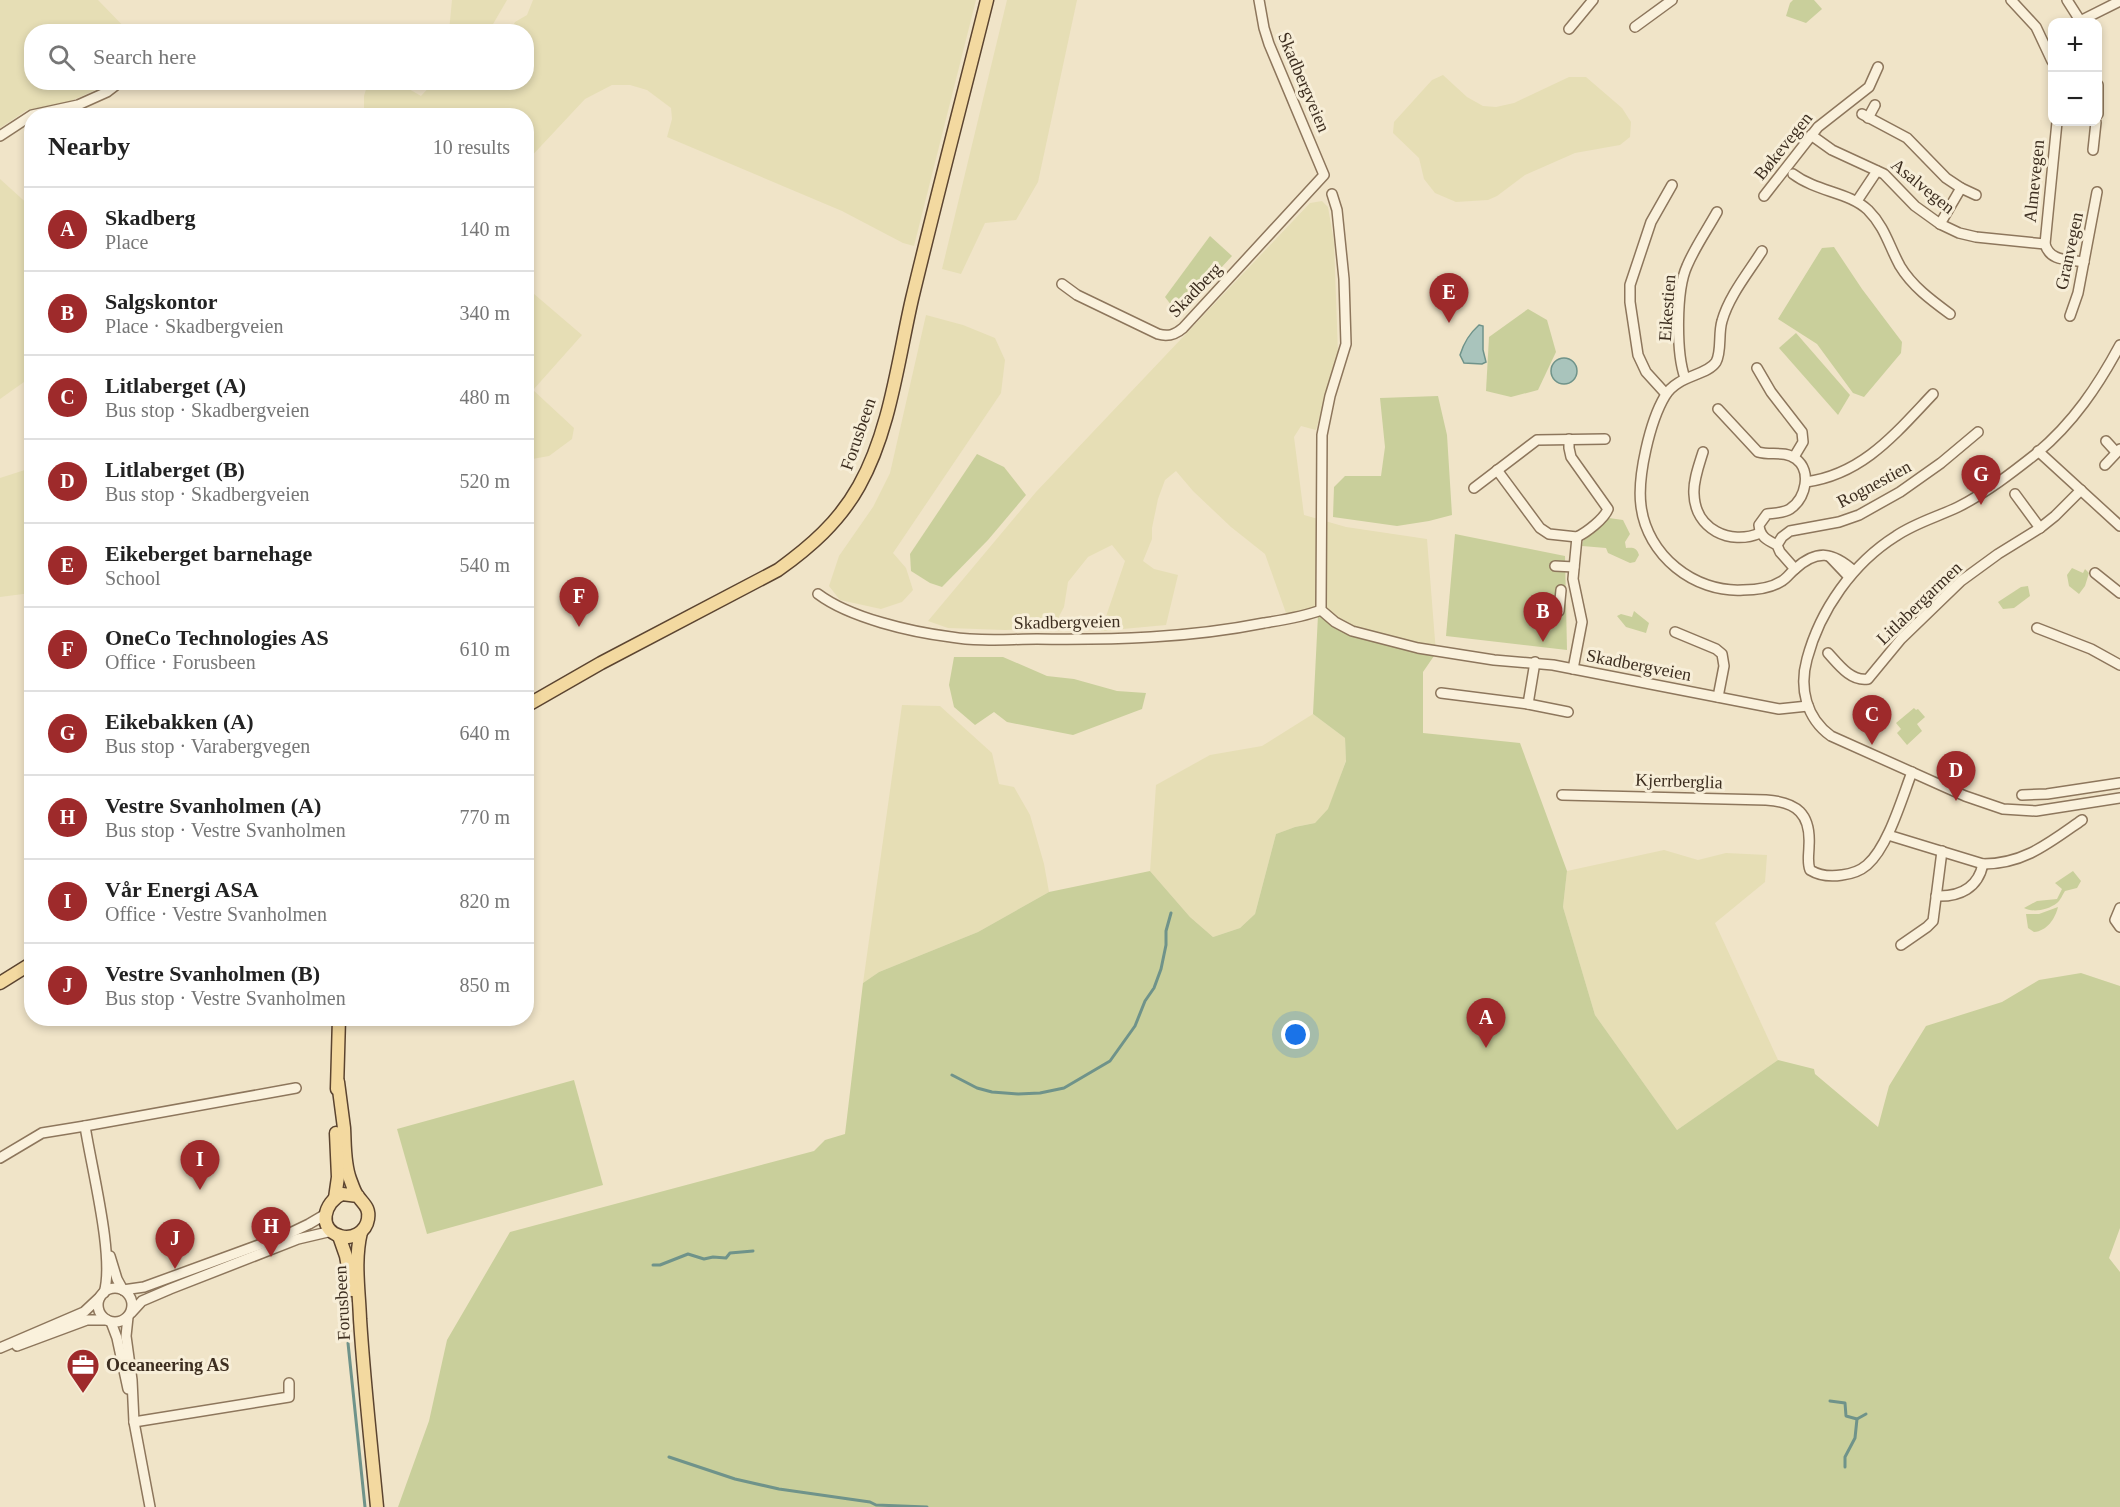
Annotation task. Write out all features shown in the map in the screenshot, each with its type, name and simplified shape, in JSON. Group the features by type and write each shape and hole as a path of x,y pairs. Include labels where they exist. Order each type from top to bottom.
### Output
{"main road":[{"name":"Forusbeen","path":"534,701 601,663 778,570 803,553 822,535 859,487 873,458 883,427 987,0"},
{"path":"0,983 24,968"},
{"path":"334,1198 338,1177 336,1129 339,1026"},
{"path":"338,1082 348,1170 358,1196 369,1211 368,1220 361,1232 347,1237 336,1233 326,1220 330,1202 342,1194 358,1196"},
{"name":"Forusbeen","path":"361,1232 357,1257 363,1371"},
{"name":"Forusbeen","path":"336,1233 346,1256 363,1371 377,1507"}],"street":[{"name":"Skadbergveien","path":"1259,0 1269,44 1324,175"},
{"path":"1569,29 1593,0"},
{"path":"1635,27 1671,0"},
{"path":"2011,0 2036,27 2048,52"},
{"path":"2067,0 2078,18"},
{"path":"2088,18 2117,1"},
{"name":"Bøkevegen","path":"1764,196 1827,118 1869,87 1878,67"},
{"path":"64,108 78,105 110,90"},
{"path":"1875,105 1865,116 1907,138 1946,178 1976,195"},
{"path":"0,136 24,120"},
{"name":"Almevegen","path":"2045,244 2057,126"},
{"path":"2092,150 2095,126"},
{"name":"Asalvegen","path":"1811,135 1832,150 1877,171 1892,181 1915,206 1940,224 1959,233 1976,237 2045,244 2047,251 2053,257 2084,262"},
{"path":"1857,201 1877,171"},
{"path":"1793,174 1821,189 1857,201 1884,230 1896,258 1909,279 1950,314"},
{"name":"Skadberg","path":"1062,284 1077,295 1158,334 1172,335 1183,328 1324,175"},
{"path":"1666,394 1646,372 1638,355 1630,302 1630,285 1651,222 1672,185"},
{"path":"1940,224 1961,188"},
{"name":"Granvegen","path":"2070,316 2078,293 2097,192"},
{"path":"1321,610 1322,435 1330,396 1346,344 1344,279 1337,210 1332,194"},
{"name":"Eikestien","path":"1685,378 1678,340 1683,277 1695,248 1718,212"},
{"path":"1762,251 1741,282 1724,315 1718,358 1715,364 1685,378 1666,394 1653,423 1641,482 1641,504 1644,518 1659,550 1698,583 1728,591 1773,586 1785,580 1795,569 1819,554 1829,555 1851,574"},
{"path":"2120,345 2083,406 2038,452 1972,499 1896,536 1864,560 1851,574 1828,609 1810,648 1803,683 1807,702 1817,724 1831,736 1983,804 2019,811 2053,809 2120,798"},
{"path":"1757,368 1775,398 1802,432 1803,442 1794,457"},
{"path":"1806,482 1833,476 1870,457 1933,394"},
{"path":"1718,409 1758,452 1779,453 1794,457 1802,466 1806,482 1793,507 1784,512 1767,514 1759,523 1760,533 1765,539 1777,545 1795,569"},
{"name":"Rognestien","path":"1777,545 1790,531 1839,522 1859,515 1879,504 1921,478 1978,432"},
{"path":"1497,470 1540,528 1549,534 1577,537 1604,516 1608,509 1571,457 1569,439"},
{"path":"1474,488 1537,440 1605,439"},
{"path":"2105,465 2118,451 2106,441"},
{"path":"1703,452 1694,494 1699,514 1705,524 1723,535 1736,538 1748,538 1760,533"},
{"path":"2038,452 2120,526"},
{"name":"Litlabergarmen","path":"1828,653 1853,676 1863,680 1868,679 1901,639 1961,580 2040,528 2081,490"},
{"path":"2015,494 2040,528"},
{"path":"1574,669 1582,622 1574,588 1577,537"},
{"path":"1555,566 1574,567"},
{"path":"2095,573 2120,593"},
{"path":"1559,611 1561,590"},
{"name":"Skadbergveien","path":"818,594 836,607 897,626 953,638 976,639 1176,636 1228,630 1321,610 1335,622 1352,631 1419,648 1494,660 1535,662 1779,709 1807,702"},
{"path":"2037,628 2091,649 2120,665"},
{"path":"1675,632 1716,649 1722,654 1724,666 1718,697"},
{"path":"1528,704 1535,662"},
{"path":"1441,693 1528,704 1568,712"},
{"path":"1912,772 1888,835 1983,864 2010,861 2032,854 2082,820"},
{"path":"2022,795 2047,794 2120,783"},
{"name":"Kjerrberglia","path":"1562,795 1766,800 1788,803 1804,817 1809,828 1810,870 1832,877 1866,867 1888,835"},
{"path":"1901,945 1932,923 1942,851"},
{"path":"1936,896 1956,895 1964,890 1978,879 1983,864"},
{"path":"2120,908 2115,920 2120,927"},
{"path":"0,1158 42,1133 296,1088"},
{"path":"85,1126 104,1236 107,1272 98,1307 100,1313 109,1321 117,1338 132,1399"},
{"path":"0,1349 84,1312 113,1288 123,1290 144,1287 277,1239 326,1214"},
{"path":"0,1349 34,1341 87,1320 123,1321 142,1301 181,1284 314,1234 336,1233"},
{"path":"104,1236 114,1270 123,1290 128,1293 132,1302 126,1336 132,1380 134,1422 150,1507"},
{"path":"134,1422 289,1397 289,1383"}],"shaded area":[{"path":"0,0 98,0 121,24 24,24 24,90 95,90 69,102 24,108 24,112 0,128"},
{"path":"452,0 507,0 493,24 450,24"},
{"path":"533,0 976,0 914,246 903,243 842,211 667,137 672,119 671,108 647,90 630,85 612,85 585,99 534,154 534,108 364,108 366,90 411,90 421,96 427,90 534,90 534,24 514,24 527,15"},
{"path":"1007,0 1077,0 1038,182 1016,220 985,223 961,274 942,269"},
{"path":"1443,75 1467,97 1483,106 1496,107 1514,103 1569,77 1586,77 1622,108 1631,122 1630,137 1620,145 1575,153 1525,175 1488,200 1456,202 1435,193 1424,179 1419,158 1393,133 1394,122 1432,80"},
{"path":"0,179 24,201 24,382 0,399"},
{"path":"1322,201 1328,207 1334,242 1338,353 1316,430 1301,426 1294,437 1304,515 1346,527 1427,539 1436,653 1318,615 1286,613 1265,554 1231,527 1193,491 1176,471 1165,480 1158,499 1152,539 1143,561 1154,569 1178,575 1166,625 1101,631 1125,561 1112,545 1088,557 1068,582 1064,607 1053,628 1005,630 948,628 928,621 1036,492 1310,203"},
{"path":"534,294 582,335 534,389"},
{"path":"926,315 963,325 995,338 1005,360 1001,393 893,553 906,568 913,590 902,602 881,609 840,600 829,586 839,556 873,507 890,473"},
{"path":"534,391 574,428 572,439 549,456 534,459"},
{"path":"24,470 24,594 0,597 0,478"},
{"path":"902,705 940,706 992,753 999,784 1014,787 1030,815 1044,864 1049,892 978,932 879,972 863,983"},
{"path":"1313,714 1345,738 1346,760 1329,809 1315,823 1276,834 1255,914 1240,928 1213,937 1190,917 1150,871 1156,785 1210,755 1262,746"},
{"path":"1664,850 1698,860 1726,853 1767,855 1765,882 1715,923 1778,1060 1677,1130 1595,1015 1563,907 1567,871"}],"green space":[{"path":"1793,0 1814,0 1822,9 1806,23 1786,16"},
{"path":"1210,236 1232,256 1178,314 1165,297"},
{"path":"1834,247 1902,342 1901,353 1864,397 1853,393 1817,344 1778,319 1822,248"},
{"path":"1528,309 1547,320 1556,352 1538,390 1511,397 1486,391 1489,337"},
{"path":"1796,333 1850,395 1838,415 1779,348"},
{"path":"1438,396 1447,435 1452,515 1397,526 1333,517 1334,487 1345,476 1381,476 1385,447 1380,398"},
{"path":"977,454 1004,467 1026,495 988,540 942,587 930,583 911,571 910,554"},
{"path":"1609,518 1623,520 1630,534 1625,542 1626,548 1634,548 1639,555 1635,562 1630,563 1608,553 1606,548 1582,546 1583,541"},
{"path":"1455,534 1565,556 1567,650 1446,636"},
{"path":"2072,568 2083,573 2085,569 2089,573 2085,586 2079,594 2069,586 2067,575"},
{"path":"2028,586 2030,596 2014,608 2003,609 1998,602 2021,587"},
{"path":"1634,611 1649,623 1646,633 1626,627 1617,616 1621,614 1632,617"},
{"path":"1318,615 1436,653 1423,672 1423,733 1520,743 1567,871 1563,907 1595,1015 1677,1130 1778,1060 1814,1069 1815,1074 1878,1127 1889,1086 1926,1026 2002,1002 2039,980 2081,973 2120,986 2120,1228 2109,1258 2120,1272 2120,1507 398,1507 429,1421 447,1340 510,1232 814,1151 825,1140 845,1134 863,983 879,972 978,932 1049,892 1150,871 1190,917 1213,937 1240,928 1255,914 1276,834 1315,823 1328,809 1346,761 1345,738 1313,714"},
{"path":"954,657 1003,657 1047,676 1074,679 1117,691 1146,693 1142,709 1073,735 1007,722 994,712 975,725 954,707 949,685"},
{"path":"1914,708 1925,717 1917,724 1922,731 1907,745 1897,733 1901,729 1896,723"},
{"path":"2073,871 2081,881 2077,888 2065,891 2058,902 2049,907 2040,910 2024,908 2037,901 2057,899 2062,889 2055,883"},
{"path":"2058,907 2053,920 2047,927 2034,932 2028,928 2026,914 2039,914"},
{"path":"574,1080 603,1185 427,1234 397,1129"}],"water":[{"path":"1479,325 1483,326 1483,350 1486,362 1482,364 1464,363 1460,355 1467,338"},
{"path":"1564,358 1573,362 1577,371 1573,380 1564,384 1555,380 1551,371 1555,362"}],"waterway":[{"path":"952,1075 977,1088 992,1092 1040,1093 1064,1088 1110,1061 1135,1026 1145,1001 1154,988 1161,969 1171,913"},
{"path":"653,1265 660,1265 688,1254 704,1259 726,1258 730,1253 753,1251"},
{"path":"348,1343 365,1507"},
{"path":"1830,1401 1845,1403 1846,1416 1857,1419"},
{"path":"1845,1467 1845,1457 1855,1438 1857,1419 1866,1414"},
{"path":"669,1457 735,1479 779,1489 870,1502 876,1505 927,1507"}],"place":[{"name":"Eikeberget barnehage","path":"1449,323"},
{"name":"Eikebakken (A)","path":"1981,505"},
{"name":"OneCo Technologies AS","path":"579,627"},
{"name":"Salgskontor","path":"1543,642"},
{"name":"Litlaberget (A)","path":"1872,745"},
{"name":"Litlaberget (B)","path":"1956,801"},
{"name":"Skadberg","path":"1486,1048"},
{"name":"Vår Energi ASA","path":"200,1190"},
{"name":"Vestre Svanholmen (A)","path":"271,1257"},
{"name":"Vestre Svanholmen (B)","path":"175,1269"},
{"name":"Oceaneering AS","path":"83,1394"}]}
